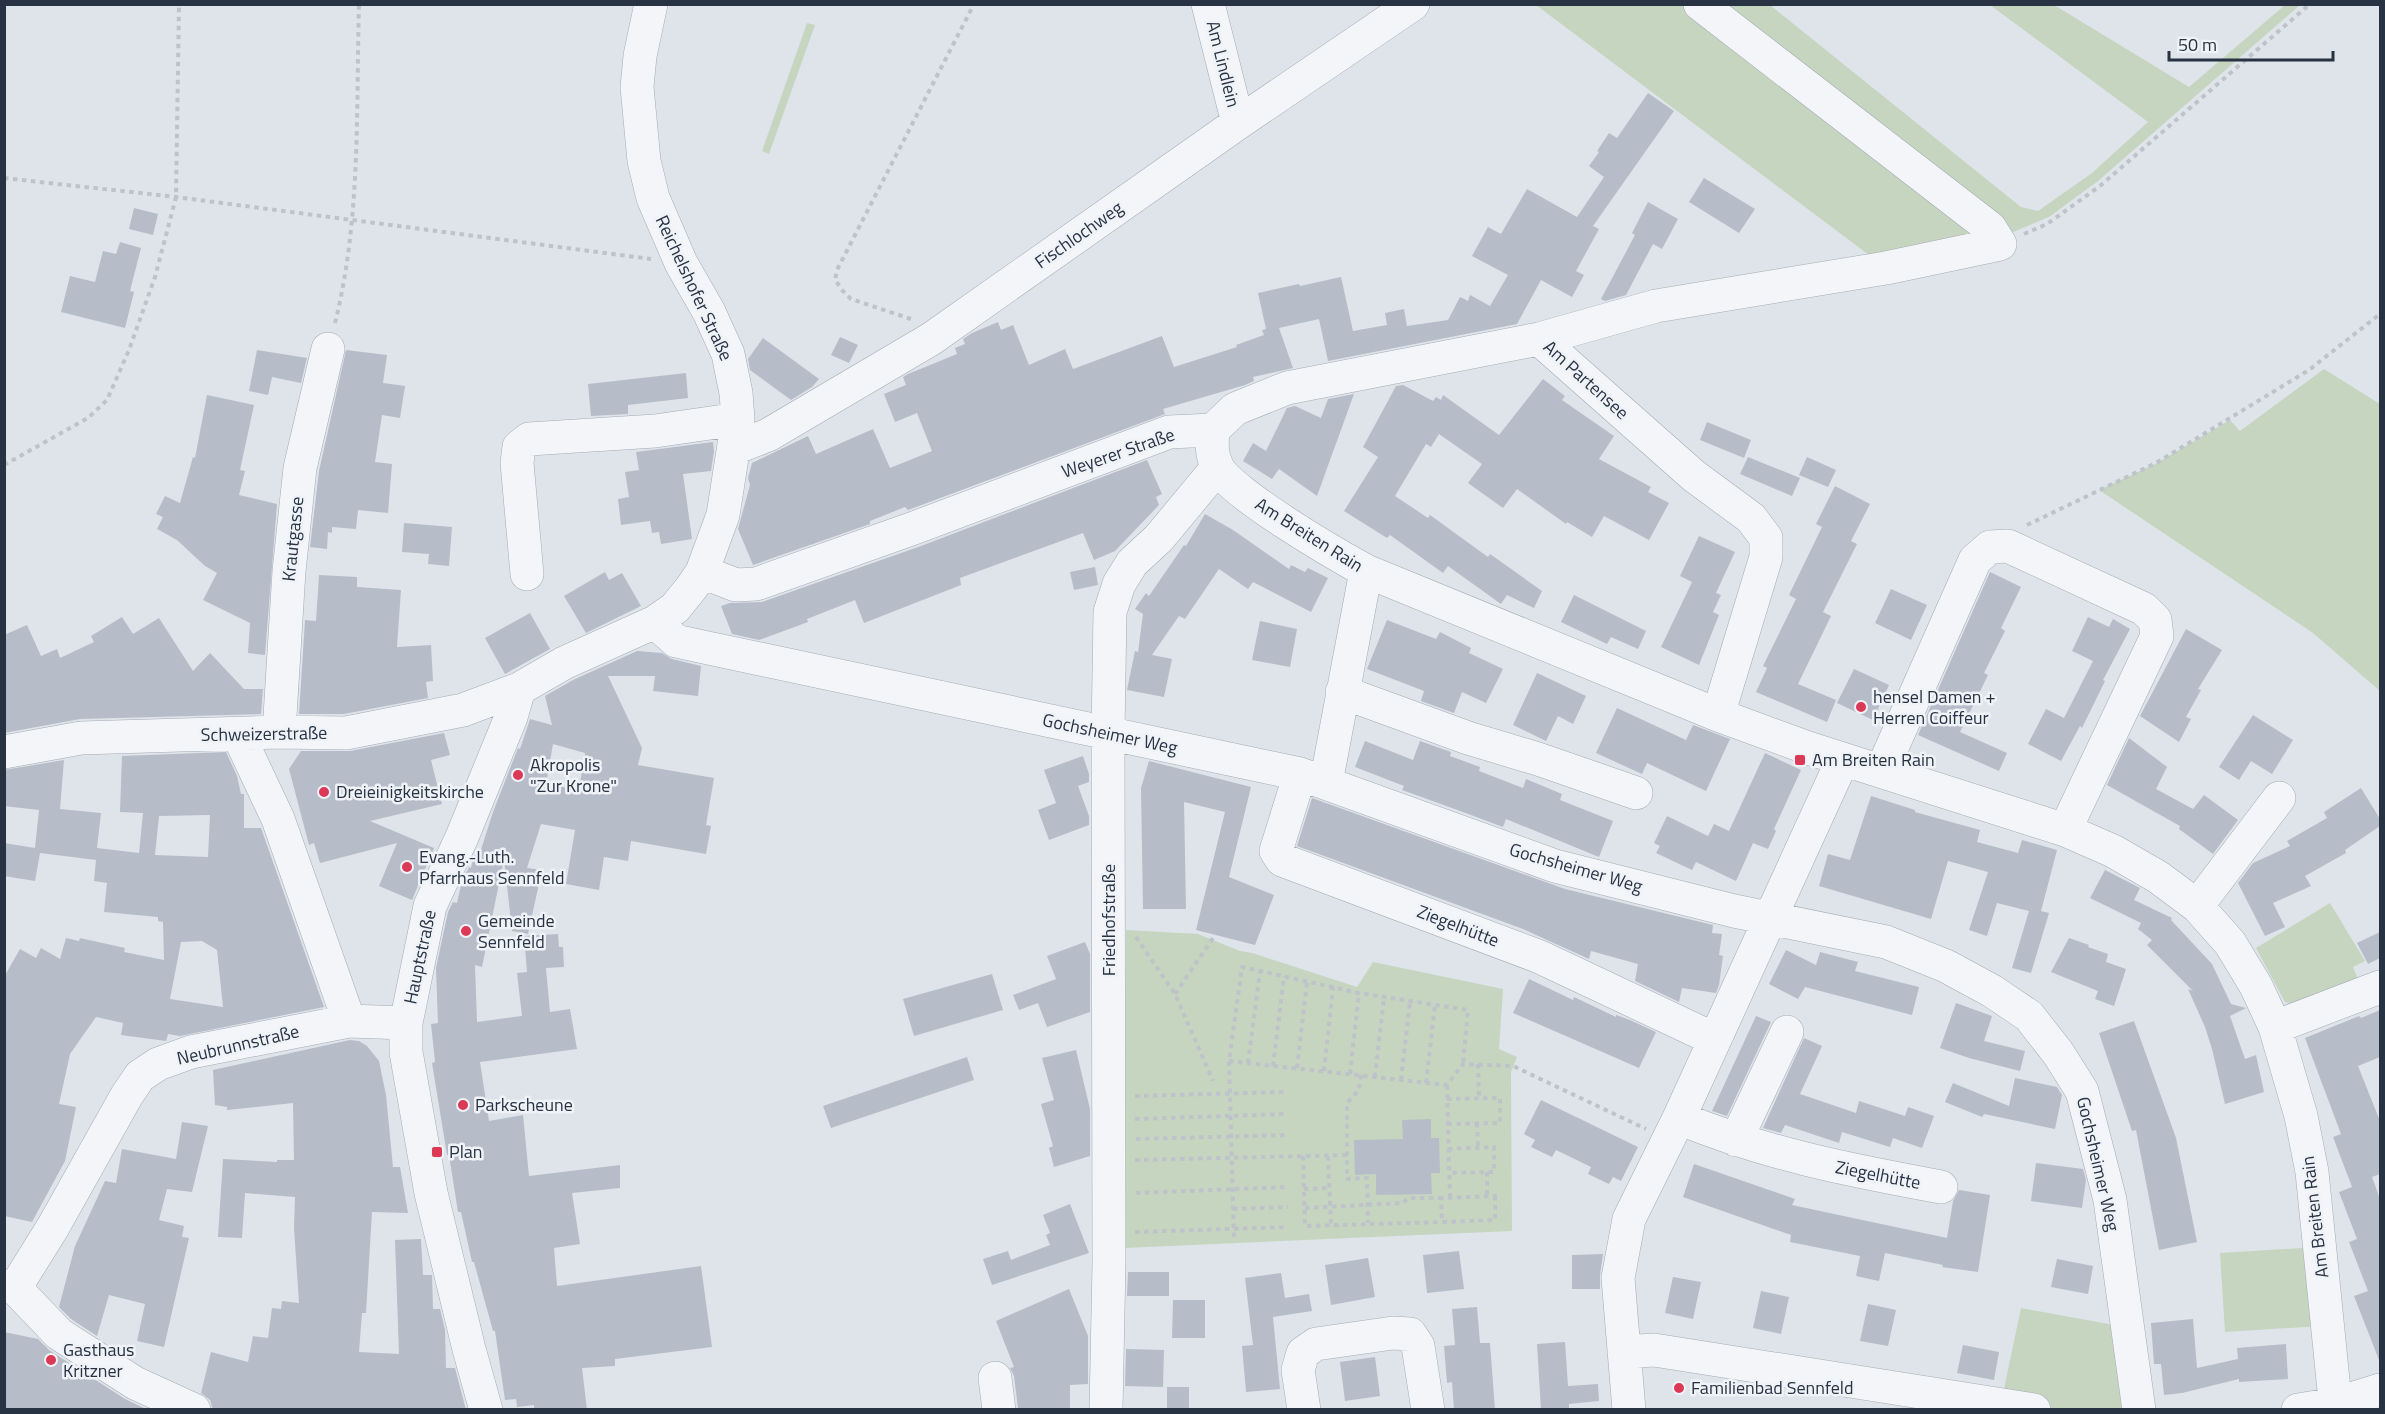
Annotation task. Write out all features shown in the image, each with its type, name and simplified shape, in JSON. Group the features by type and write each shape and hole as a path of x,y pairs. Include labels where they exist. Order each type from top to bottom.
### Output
{"street":[{"name":"Reichelshofer Straße","path":"651,4 640,56 637,87 644,161 653,198 681,263 709,312 728,354 736,393 736,433 723,514 702,572 693,587 675,608 655,622"},
{"name":"Am Lindlein","path":"1208,4 1238,123"},
{"name":"Fischlochweg","path":"527,574 517,463 519,447 529,439 655,431 768,435 931,339 1238,123 1413,4"},
{"path":"1700,4 1990,228 2000,244"},
{"name":"Am Partensee","path":"1539,339 1656,306 1886,268 2000,244"},
{"path":"1217,468 1212,449 1212,431 1235,409 1287,388 1539,339"},
{"name":"Am Partensee","path":"1539,339 1694,476 1751,518 1766,538 1766,557 1718,715"},
{"name":"Krautgasse","path":"279,732 289,571 300,468 328,349"},
{"name":"Weyerer Straße","path":"702,572 736,585 756,584 914,528 1169,432 1212,431"},
{"name":"Am Breiten Rain","path":"1217,468 1230,483 1288,524 1366,571 1718,715 1843,759 2066,830 2113,851 2158,877 2197,906 2230,943 2256,986 2275,1027 2301,1116 2312,1172 2336,1407"},
{"name":"Friedhofstraße","path":"1106,1410 1110,1240 1108,734 1110,612 1119,584 1132,563 1159,538 1217,468"},
{"path":"1882,770 1975,560 1990,547 2008,546 2144,609 2155,620 2157,636 2066,830"},
{"path":"1313,778 1342,692 1366,571"},
{"path":"519,689 564,663 655,622"},
{"name":"Gochsheimer Weg","path":"655,622 676,641 1313,778 1555,866 1771,919 1886,942 1946,966 1992,991 2029,1016 2058,1053 2082,1091 2110,1200 2139,1410"},
{"name":"Schweizerstraße","path":"4,752 81,738 279,732 346,733 463,710 519,689"},
{"name":"Hauptstraße","path":"486,1410 431,1193 406,1052 406,1023 430,906 462,837 511,717 519,689"},
{"path":"1342,692 1468,738 1538,759 1636,793"},
{"path":"238,734 278,819 349,1021"},
{"path":"1629,1410 1618,1278 1629,1219 1674,1128 1843,759"},
{"name":"Ziegelhütte","path":"1313,778 1276,851 1282,860 1540,957 1714,1039"},
{"path":"2197,906 2279,798"},
{"path":"2275,1027 2380,987"},
{"name":"Neubrunnstraße","path":"10,1287 53,1227 140,1076 158,1064 191,1052 349,1021 406,1023"},
{"path":"1736,1140 1787,1032"},
{"name":"Ziegelhütte","path":"1674,1128 1736,1140 1820,1164 1941,1187"},
{"path":"10,1287 59,1334 135,1383 194,1410"},
{"path":"1304,1410 1298,1370 1303,1353 1316,1344 1392,1333 1410,1334 1418,1346 1428,1410"},
{"path":"1624,1352 1654,1350 2034,1410"},
{"path":"995,1378 999,1410"},
{"path":"2298,1410 2336,1407 2380,1390"}],"path":[{"path":"4,465 81,423 107,400 129,350 155,278 176,197 179,4"},
{"path":"328,349 343,291 353,220 359,4"},
{"path":"931,339 916,321 851,299 835,279 838,268 974,4"},
{"path":"2000,244 2047,224 2100,186 2310,4"},
{"path":"4,178 176,197 681,263"},
{"path":"2008,546 2014,531 2156,463 2309,370 2380,314"},
{"path":"1129,928 1174,994 1213,1081"},
{"path":"1174,994 1213,938"},
{"path":"1234,1238 1229,1061 1242,967 1359,993 1468,1010 1463,1064 1447,1085 1450,1198"},
{"path":"1248,1063 1260,971"},
{"path":"1273,1066 1284,976"},
{"path":"1297,1068 1308,981"},
{"path":"1324,1071 1333,987"},
{"path":"1350,1074 1359,993"},
{"path":"1375,1077 1384,997"},
{"path":"1401,1080 1410,1001"},
{"path":"1426,1083 1435,1005"},
{"path":"1229,1061 1447,1085"},
{"path":"1463,1064 1513,1066 1674,1128"},
{"path":"1478,1064 1479,1098"},
{"path":"1361,1075 1359,1090 1347,1104 1347,1179 1366,1178 1368,1223"},
{"path":"1131,1096 1287,1092"},
{"path":"1447,1099 1500,1098 1500,1123 1447,1124"},
{"path":"1287,1114 1132,1119 1132,1140 1289,1135"},
{"path":"1478,1123 1478,1148"},
{"path":"1448,1149 1494,1148 1494,1172 1449,1173"},
{"path":"1138,1149 1136,1160 1138,1170"},
{"path":"1136,1160 1347,1155"},
{"path":"1303,1156 1305,1226 1495,1220 1495,1196 1408,1198 1403,1203 1305,1208"},
{"path":"1329,1156 1331,1225"},
{"path":"1487,1172 1487,1196"},
{"path":"1134,1203 1134,1193 1288,1187"},
{"path":"1304,1189 1329,1188"},
{"path":"1442,1198 1442,1222"},
{"path":"1233,1209 1288,1207"},
{"path":"1135,1222 1135,1232 1288,1227"}],"green space":[{"path":"1536,5 1770,5 2021,207 2038,211 2092,173 2148,122 1990,5 2054,5 2189,87 2285,5 2300,5 2098,181 2049,217 2006,235 1885,267"},
{"path":"807,23 815,25 769,154 762,151"},
{"path":"2324,369 2380,404 2380,691 2313,633 2099,490 2155,464 2230,420 2240,431"},
{"path":"2330,903 2365,961 2353,967 2358,979 2297,1005 2285,1002 2256,948"},
{"path":"1126,930 1198,934 1240,951 1357,987 1373,962 1503,989 1499,1049 1517,1057 1511,1072 1512,1231 1124,1248"},
{"path":"2318,1247 2322,1326 2225,1332 2220,1253"},
{"path":"2021,1308 2125,1327 2137,1409 2048,1410 2001,1403"}],"building":[{"path":"1648,93 1674,111 1593,226 1599,229 1576,271 1584,275 1572,297 1541,280 1517,324 1328,361 1319,319 1279,328 1293,368 1253,377 1254,381 1245,385 1163,409 1165,414 908,510 905,507 870,521 870,524 753,565 738,529 750,485 748,478 752,463 808,436 816,454 873,429 890,468 932,451 917,413 895,422 884,394 906,385 903,377 908,374 957,354 955,348 965,344 963,339 998,322 1001,330 1013,325 1029,365 1065,349 1073,369 1162,336 1174,367 1237,347 1236,345 1264,335 1262,330 1266,329 1258,293 1299,284 1300,286 1341,277 1353,331 1387,325 1385,313 1404,309 1407,326 1448,320 1460,297 1468,301 1470,295 1490,306 1508,275 1472,256 1488,227 1501,234 1527,189 1577,217 1604,177 1589,166 1599,152 1597,151 1609,133 1617,138"},
{"path":"1704,178 1755,209 1739,233 1689,202"},
{"path":"1648,202 1678,219 1662,249 1653,244 1626,295 1605,301 1601,299 1635,235 1632,233"},
{"path":"134,208 158,214 153,235 129,229"},
{"path":"120,242 141,248 130,291 134,292 125,328 61,312 70,276 95,282 103,251 116,254"},
{"path":"840,337 858,345 849,363 831,355"},
{"path":"763,338 819,379 812,387 791,400 750,370 748,359"},
{"path":"257,350 307,358 301,383 272,377 268,395 249,391"},
{"path":"346,350 387,355 383,383 405,386 400,418 382,415 375,462 392,464 388,513 358,510 356,529 332,527 332,533 328,532 327,549 310,547 319,471"},
{"path":"686,373 688,398 628,405 628,414 591,416 588,384"},
{"path":"1543,379 1565,396 1562,400 1614,436 1599,459 1651,487 1648,492 1669,503 1649,540 1604,516 1592,537 1567,522 1566,524 1517,489 1503,508 1468,483 1482,464 1439,434 1431,447 1426,444 1395,496 1428,518 1430,515 1488,557 1490,554 1542,591 1534,608 1507,595 1501,604 1448,566 1443,573 1390,535 1387,538 1344,511 1378,457 1363,447 1396,386 1403,385 1433,401 1436,397 1441,400 1443,395 1499,435"},
{"path":"1354,394 1317,496 1279,469 1272,479 1243,461 1253,443 1266,451 1287,408 1295,406 1321,418 1328,399"},
{"path":"207,395 254,405 240,470 245,471 239,495 277,504 265,655 248,653 250,623 203,600 217,573 205,566 177,540 157,529 163,517 156,514 165,496 180,503 193,457 195,458"},
{"path":"1707,422 1751,440 1744,458 1700,440"},
{"path":"713,442 711,471 683,474 692,539 661,544 659,532 652,533 650,521 621,525 618,499 629,497 625,472 639,470 636,452"},
{"path":"1748,457 1800,478 1792,496 1740,474"},
{"path":"1807,457 1836,470 1828,487 1799,475"},
{"path":"1147,460 1162,494 1156,497 1159,505 1115,551 1094,560 1083,533 960,578 961,585 864,623 855,600 807,619 808,622 759,640 732,634 721,606 730,603 762,602 921,546"},
{"path":"1835,486 1870,504 1851,541 1857,544 1823,612 1831,616 1798,684 1836,700 1827,722 1756,692 1767,668 1763,666 1796,599 1789,595 1822,527 1816,524"},
{"path":"1205,514 1233,530 1289,569 1291,565 1305,572 1308,568 1328,578 1311,612 1253,582 1248,589 1219,569 1185,619 1179,616 1152,655 1172,659 1164,697 1127,690 1135,651 1138,652 1143,614 1135,609 1146,593 1149,596 1184,545 1186,546"},
{"path":"404,523 452,527 449,566 428,564 429,554 402,552"},
{"path":"1699,536 1735,552 1716,593 1721,595 1713,612 1719,615 1699,665 1661,647 1692,582 1680,576"},
{"path":"1095,567 1098,585 1074,590 1070,572"},
{"path":"605,572 609,580 622,573 641,606 586,633 564,596"},
{"path":"1990,572 2021,587 2001,628 2005,631 1984,673 1988,675 1960,732 2007,753 1999,771 1918,735"},
{"path":"319,575 357,577 357,587 401,590 397,647 431,645 433,681 426,682 428,698 344,714 299,714 305,620 316,621"},
{"path":"1891,589 1927,605 1911,640 1875,623"},
{"path":"1574,595 1646,631 1638,649 1611,637 1607,644 1561,622"},
{"path":"530,613 550,649 505,674 485,638"},
{"path":"122,617 133,634 159,618 193,671 210,653 244,689 263,689 261,714 80,719 4,733 4,635 27,625 41,656 57,649 60,658 94,642 91,636"},
{"path":"2088,617 2109,627 2113,619 2130,629 2103,680 2105,681 2082,728 2080,726 2061,761 2028,744 2046,709 2064,718 2093,661 2072,651"},
{"path":"1387,620 1436,639 1440,632 1471,648 1469,653 1503,669 1486,703 1462,692 1454,713 1421,701 1424,691 1367,669"},
{"path":"1260,621 1297,629 1290,667 1252,660"},
{"path":"2186,629 2222,650 2198,689 2201,690 2186,717 2191,719 2179,742 2140,716"},
{"path":"637,651 662,653 672,659 701,666 698,696 653,691 655,676 608,676 642,748 638,765 714,778 706,825 711,826 706,854 631,841 628,861 604,857 599,890 566,884 575,830 541,824 527,868 542,870 528,934 512,931 504,859 482,967 475,965 477,1022 522,1016 517,973 527,972 524,936 558,934 559,947 563,947 564,967 546,968 550,1012 570,1009 577,1049 480,1062 489,1121 523,1115 529,1176 620,1165 620,1188 572,1193 580,1244 554,1248 557,1286 701,1266 712,1347 615,1359 615,1366 582,1368 587,1410 534,1410 534,1405 517,1407 516,1399 505,1400 495,1331 493,1331 474,1262 472,1262 461,1212 458,1212 432,1063 435,1062 431,1024 438,1023 436,968 448,912 453,902 457,903 461,885 469,867 471,868 474,855 479,856 493,812 530,719 552,725 545,696 573,680","holes":["553,744 585,753 579,790 546,784"]},
{"path":"1854,669 1889,685 1873,720 1837,703"},
{"path":"1537,673 1586,696 1573,724 1558,716 1546,741 1513,725"},
{"path":"1617,708 1686,740 1693,725 1730,739 1706,791 1647,763 1642,774 1596,753"},
{"path":"2253,715 2293,740 2272,774 2251,761 2239,780 2219,767"},
{"path":"444,733 450,755 431,760 442,804 370,821 434,848 412,900 379,886 397,843 320,863 314,843 309,845 289,769 301,751 350,751"},
{"path":"2129,738 2167,767 2156,789 2193,809 2204,795 2238,820 2213,854 2179,829 2180,826 2107,785"},
{"path":"1365,741 1413,760 1420,741 1451,752 1450,756 1480,767 1479,771 1523,788 1526,779 1562,794 1560,800 1613,821 1599,857 1506,819 1503,827 1402,790 1404,786 1355,767"},
{"path":"226,752 237,776 241,794 244,794 244,828 261,828 324,1007 180,1036 168,1034 166,1041 121,1035 123,1023 96,1017 70,1054 59,1104 76,1107 65,1161 32,1222 4,1216 4,977 20,949 36,958 41,948 60,959 66,938 79,941 80,938 125,948 124,952 164,960 163,922 158,921 158,917 104,912 107,883 94,881 96,860 40,853 35,881 4,876 4,843 35,848 39,810 4,806 4,770 64,760 60,809 101,813 97,848 139,853 143,813 120,812 122,756","holes":["210,815 208,857 155,855 159,816","202,941 217,950 223,1007 170,999 181,942"]},
{"path":"1765,753 1801,770 1774,829 1776,831 1768,849 1753,843 1736,881 1696,862 1692,870 1656,853 1660,846 1654,843 1667,816 1708,836 1714,824 1729,831"},
{"path":"1083,756 1089,782 1078,786 1089,816 1089,825 1049,840 1038,810 1056,803 1044,770"},
{"path":"1149,761 1251,787 1229,877 1274,895 1255,945 1196,930 1225,812 1184,802 1186,909 1143,909 1141,788"},
{"path":"2361,788 2380,819 2380,826 2345,850 2346,853 2305,876 2311,886 2273,903 2285,927 2265,936 2238,883 2253,863 2290,846 2287,841 2327,818 2324,812"},
{"path":"1871,796 1915,810 1915,812 1980,830 1977,842 2018,853 2022,840 2057,850 2041,911 2049,913 2031,973 2012,968 2029,911 1997,903 1987,936 1969,930 1988,872 1948,861 1931,919 1819,886 1828,854 1850,860"},
{"path":"1312,798 1565,889 1713,925 1712,933 1722,934 1719,955 1723,956 1716,993 1682,988 1679,1002 1635,981 1638,964 1591,951 1589,959 1523,929 1297,846"},
{"path":"2105,870 2140,888 2134,900 2172,918 2171,920 2212,964 2231,1004 2246,1008 2230,1016 2245,1059 2256,1055 2264,1092 2225,1104 2205,1027 2188,989 2193,991 2147,945 2152,940 2138,929 2141,923 2090,898"},
{"path":"2380,932 2380,958 2368,964 2357,943"},
{"path":"2069,938 2108,954 2106,962 2126,969 2114,1006 2095,999 2098,991 2051,972"},
{"path":"1085,942 1090,954 1090,1012 1047,1027 1038,1003 1019,1010 1013,995 1056,979 1047,956"},
{"path":"1786,950 1816,965 1820,952 1858,962 1855,971 1919,987 1912,1015 1805,987 1798,999 1769,984"},
{"path":"992,974 1003,1010 914,1036 903,999"},
{"path":"1529,979 1573,1000 1574,997 1616,1017 1616,1015 1630,1020 1656,1032 1639,1068 1513,1013"},
{"path":"1956,1003 1992,1016 1984,1041 2025,1051 2020,1071 1940,1048"},
{"path":"2380,1010 2380,1057 2358,1066 2380,1121 2380,1174 2372,1177 2380,1199 2379,1360 2354,1296 2368,1291 2349,1242 2357,1239 2339,1192 2352,1187 2333,1137 2341,1134 2305,1038"},
{"path":"1756,1016 1771,1022 1727,1116 1712,1111"},
{"path":"2134,1021 2176,1138 2197,1242 2159,1250 2136,1130 2132,1131 2099,1033"},
{"path":"1804,1038 1822,1046 1800,1094 1856,1113 1859,1101 1905,1116 1908,1107 1934,1116 1922,1148 1893,1138 1890,1147 1842,1132 1839,1143 1785,1125 1781,1133 1763,1128"},
{"path":"350,1040 359,1041 367,1046 379,1061 386,1095 393,1167 400,1167 408,1213 372,1212 366,1313 362,1313 359,1352 399,1354 395,1240 421,1239 423,1275 432,1275 433,1309 440,1309 445,1330 446,1368 455,1368 466,1410 213,1410 210,1400 201,1393 211,1352 248,1362 253,1336 268,1338 272,1308 281,1309 282,1301 299,1303 294,1228 295,1197 245,1193 242,1238 218,1237 223,1159 277,1162 277,1160 294,1160 293,1103 227,1110 227,1107 215,1105 213,1070"},
{"path":"1076,1050 1090,1109 1090,1156 1054,1167 1049,1148 1053,1146 1041,1104 1054,1100 1042,1058"},
{"path":"967,1057 974,1080 831,1128 823,1106"},
{"path":"2015,1078 2057,1087 2062,1095 2055,1129 1984,1114 1982,1117 1945,1102 1953,1083 2009,1106"},
{"path":"1541,1100 1638,1147 1621,1181 1613,1177 1609,1184 1588,1174 1591,1167 1556,1150 1552,1157 1531,1147 1535,1140 1524,1134"},
{"path":"1431,1119 1431,1138 1439,1138 1440,1173 1431,1173 1432,1194 1376,1195 1376,1174 1355,1175 1354,1140 1403,1139 1402,1120"},
{"path":"182,1122 208,1126 192,1192 167,1189 159,1220 184,1226 182,1237 189,1238 164,1347 137,1341 145,1304 109,1295 97,1336 71,1319 59,1307 75,1246 105,1181 116,1183 122,1149 176,1159"},
{"path":"2036,1163 2083,1169 2086,1180 2082,1208 2031,1201"},
{"path":"1694,1164 1795,1199 1792,1205 1947,1238 1953,1201 1959,1190 1990,1195 1978,1272 1942,1267 1943,1265 1885,1253 1879,1281 1856,1276 1860,1256 1790,1242 1791,1235 1683,1197"},
{"path":"1070,1204 1089,1253 992,1285 983,1259 1008,1251 1011,1260 1050,1245 1046,1235 1050,1233 1043,1215"},
{"path":"1459,1251 1464,1289 1427,1293 1423,1255"},
{"path":"1603,1254 1600,1289 1572,1289 1572,1255"},
{"path":"1368,1258 1375,1297 1331,1305 1325,1265"},
{"path":"2057,1259 2093,1266 2088,1294 2051,1287"},
{"path":"1128,1272 1169,1272 1169,1296 1127,1296"},
{"path":"1281,1273 1285,1298 1309,1294 1312,1311 1273,1317 1280,1389 1246,1392 1242,1346 1253,1345 1245,1278"},
{"path":"1673,1277 1701,1282 1693,1319 1665,1313"},
{"path":"1069,1289 1088,1336 1088,1384 1070,1385 1070,1410 1018,1408 1014,1376 1010,1368 1014,1367 996,1321"},
{"path":"1761,1291 1789,1297 1781,1334 1753,1328"},
{"path":"1173,1300 1205,1300 1205,1338 1172,1338"},
{"path":"1868,1304 1896,1310 1888,1346 1860,1341"},
{"path":"1477,1307 1480,1343 1490,1343 1495,1410 1454,1410 1452,1382 1447,1383 1444,1346 1455,1345 1452,1309"},
{"path":"2193,1319 2197,1368 2238,1359 2237,1348 2286,1344 2288,1379 2239,1382 2239,1379 2164,1395 2161,1364 2154,1364 2151,1323"},
{"path":"4,1332 38,1339 49,1350 125,1399 148,1410 4,1410"},
{"path":"1565,1342 1568,1386 1598,1384 1599,1401 1569,1404 1569,1410 1541,1410 1537,1344"},
{"path":"1963,1345 1999,1352 1994,1380 1957,1373"},
{"path":"1126,1349 1164,1350 1163,1387 1125,1386"},
{"path":"1375,1357 1380,1396 1345,1401 1340,1362"},
{"path":"1167,1387 1189,1387 1189,1410 1167,1410"}],"place":[{"name":"hensel Damen + Herren Coiffeur","path":"1861,707"},
{"name":"Am Breiten Rain","path":"1800,760"},
{"name":"Akropolis \"Zur Krone\"","path":"518,775"},
{"name":"Dreieinigkeitskirche","path":"324,792"},
{"name":"Evang.-Luth. Pfarrhaus Sennfeld","path":"407,867"},
{"name":"Gemeinde Sennfeld","path":"466,931"},
{"name":"Parkscheune","path":"463,1105"},
{"name":"Plan","path":"437,1152"},
{"name":"Gasthaus Kritzner","path":"51,1360"},
{"name":"Familienbad Sennfeld","path":"1679,1388"}]}
